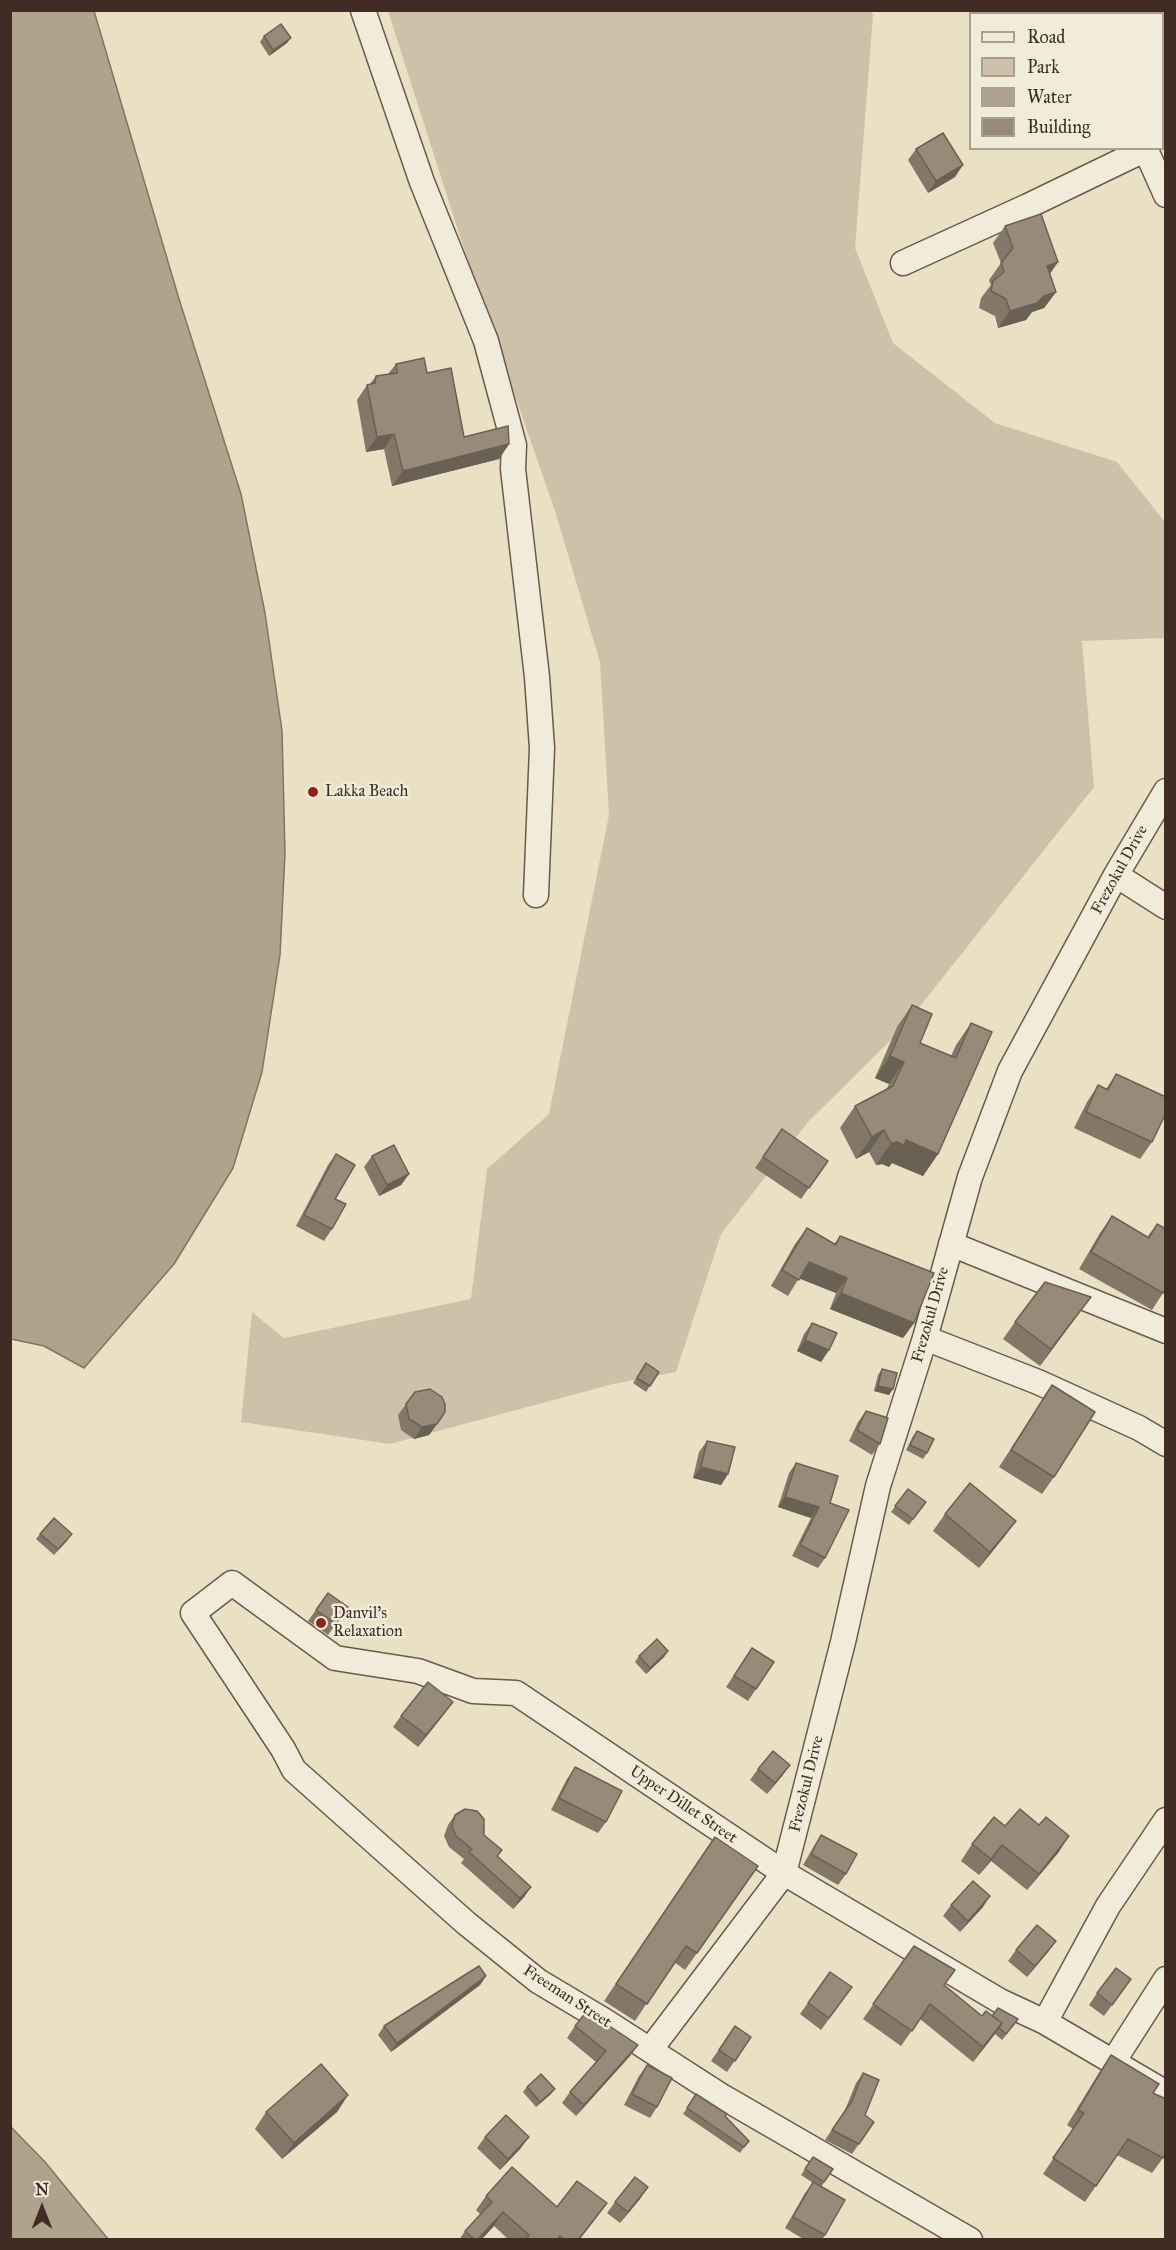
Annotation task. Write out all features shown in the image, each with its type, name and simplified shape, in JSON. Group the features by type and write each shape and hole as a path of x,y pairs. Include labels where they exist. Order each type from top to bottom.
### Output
{"street":[{"path":"363,10 422,182 486,341 514,445 513,469 537,677 542,748 536,895"},
{"path":"903,263 1144,150"},
{"path":"1146,150 1166,195"},
{"name":"Frezokul Drive","path":"784,1873 843,1642 878,1486 925,1338 970,1177 1010,1071 1116,876 1166,791"},
{"path":"1116,876 1166,907"},
{"path":"951,1244 1166,1331"},
{"path":"925,1338 1038,1382 1139,1428 1166,1444"},
{"name":"Upper Dillet Street","path":"193,1613 232,1583 335,1658 418,1671 473,1691 516,1693 784,1873 1000,2001 1045,2022 1166,2092"},
{"name":"Freeman Street","path":"193,1613 283,1749 294,1770 466,1923 538,1981 723,2097 970,2240"},
{"path":"1045,2022 1108,1906 1166,1820"},
{"path":"650,2050 784,1873"},
{"path":"1113,2062 1166,1979"}],"green space":[{"path":"388,11 871,11 873,15 855,248 893,343 995,423 1117,462 1165,522 1165,638 1082,641 1094,787 902,1029 808,1122 721,1234 676,1372 613,1384 390,1444 241,1422 252,1312 284,1338 471,1299 487,1169 549,1114 609,815 600,662 555,511 462,243"}],"water":[{"path":"11,10 94,11 179,299 241,494 265,613 282,731 285,853 280,955 262,1072 233,1168 174,1264 84,1368 44,1346 11,1339"},
{"path":"10,2126 45,2162 108,2239 11,2239"}],"building":[{"path":"281,24 291,38 273,50 264,36"},
{"path":"943,133 963,165 936,181 916,149"},
{"path":"1041,214 1058,262 1047,266 1056,292 1044,296 1037,303 1010,311 1006,299 991,291 993,281 1004,272 1001,263 1013,248 1005,226"},
{"path":"424,358 427,373 451,368 464,437 508,426 509,444 403,471 394,434 377,437 367,385 375,383 376,376 397,373 396,364"},
{"path":"912,1005 932,1014 920,1043 956,1058 971,1023 992,1032 938,1154 906,1140 904,1145 897,1142 891,1143 884,1130 872,1137 855,1106 893,1086 904,1062 890,1056"},
{"path":"1116,1074 1166,1097 1166,1113 1152,1142 1086,1112 1098,1085 1108,1090"},
{"path":"782,1129 828,1161 809,1188 763,1157"},
{"path":"394,1145 409,1174 387,1185 372,1156"},
{"path":"336,1154 355,1165 335,1199 346,1204 332,1229 304,1215"},
{"path":"1112,1216 1149,1238 1157,1224 1166,1229 1166,1289 1163,1293 1091,1252"},
{"path":"807,1228 836,1245 840,1236 934,1273 914,1323 841,1293 847,1278 809,1262 799,1280 782,1270"},
{"path":"1045,1282 1091,1297 1051,1349 1015,1322"},
{"path":"812,1323 837,1333 829,1350 805,1340"},
{"path":"646,1363 659,1372 650,1386 637,1378"},
{"path":"882,1369 897,1373 893,1389 878,1386"},
{"path":"1052,1385 1095,1412 1054,1477 1011,1450"},
{"path":"430,1389 442,1397 445,1412 437,1424 422,1427 409,1419 406,1404 415,1392"},
{"path":"866,1411 888,1418 880,1444 857,1430"},
{"path":"917,1431 934,1439 927,1453 910,1445"},
{"path":"707,1441 735,1447 728,1474 701,1467"},
{"path":"796,1463 838,1476 830,1503 849,1510 825,1558 800,1545 819,1507 785,1497"},
{"path":"970,1483 1016,1521 990,1552 945,1514"},
{"path":"908,1489 926,1502 913,1519 895,1506"},
{"path":"54,1518 72,1534 58,1549 40,1534"},
{"path":"328,1593 348,1607 336,1624 316,1610"},
{"path":"657,1639 668,1651 650,1668 639,1656"},
{"path":"752,1648 774,1662 756,1689 734,1676"},
{"path":"428,1682 453,1702 426,1735 401,1716"},
{"path":"773,1751 790,1765 775,1783 758,1769"},
{"path":"575,1767 622,1791 606,1822 559,1798"},
{"path":"465,1809 477,1811 484,1819 484,1835 502,1850 497,1856 531,1887 520,1898 469,1852 472,1849 456,1836 452,1826 455,1815"},
{"path":"1020,1809 1039,1825 1046,1817 1069,1836 1039,1874 1002,1845 991,1859 972,1844 994,1817 1005,1826"},
{"path":"821,1835 857,1854 846,1874 811,1854"},
{"path":"715,1837 758,1866 697,1953 686,1946 647,2004 616,1984"},
{"path":"973,1881 990,1896 968,1921 951,1905"},
{"path":"1037,1925 1056,1941 1035,1966 1016,1950"},
{"path":"914,1946 955,1970 944,1985 982,2016 986,2011 1002,2023 983,2047 930,2004 912,2031 873,2004"},
{"path":"479,1966 486,1976 397,2043 384,2026"},
{"path":"1116,1968 1131,1979 1112,2005 1097,1993"},
{"path":"830,1972 852,1987 829,2018 808,2003"},
{"path":"998,2008 1018,2019 1006,2034 999,2028 1002,2023 992,2016"},
{"path":"587,2011 638,2045 584,2105 570,2092 606,2051 575,2026"},
{"path":"735,2026 751,2037 735,2061 719,2050"},
{"path":"1111,2055 1159,2084 1153,2093 1166,2099 1166,2153 1163,2158 1128,2139 1096,2186 1053,2158 1084,2113 1078,2110"},
{"path":"321,2064 348,2095 294,2143 266,2112"},
{"path":"647,2065 672,2078 657,2107 632,2094"},
{"path":"863,2073 879,2080 865,2115 874,2122 859,2144 832,2130 852,2101"},
{"path":"541,2074 555,2089 540,2102 527,2087"},
{"path":"696,2094 727,2114 725,2116 749,2141 744,2147 687,2108"},
{"path":"506,2115 529,2137 508,2159 485,2137"},
{"path":"813,2157 833,2169 824,2182 805,2169"},
{"path":"512,2167 557,2207 577,2181 607,2203 578,2240 564,2240 560,2236 557,2240 526,2240 529,2235 503,2212 475,2240 465,2231 492,2202 486,2196"},
{"path":"635,2177 648,2187 628,2212 615,2202"},
{"path":"813,2182 845,2200 825,2235 793,2217"}],"place":[{"name":"Lakka Beach","path":"313,792"},
{"name":"Danvil's Relaxation","path":"321,1623"}]}
